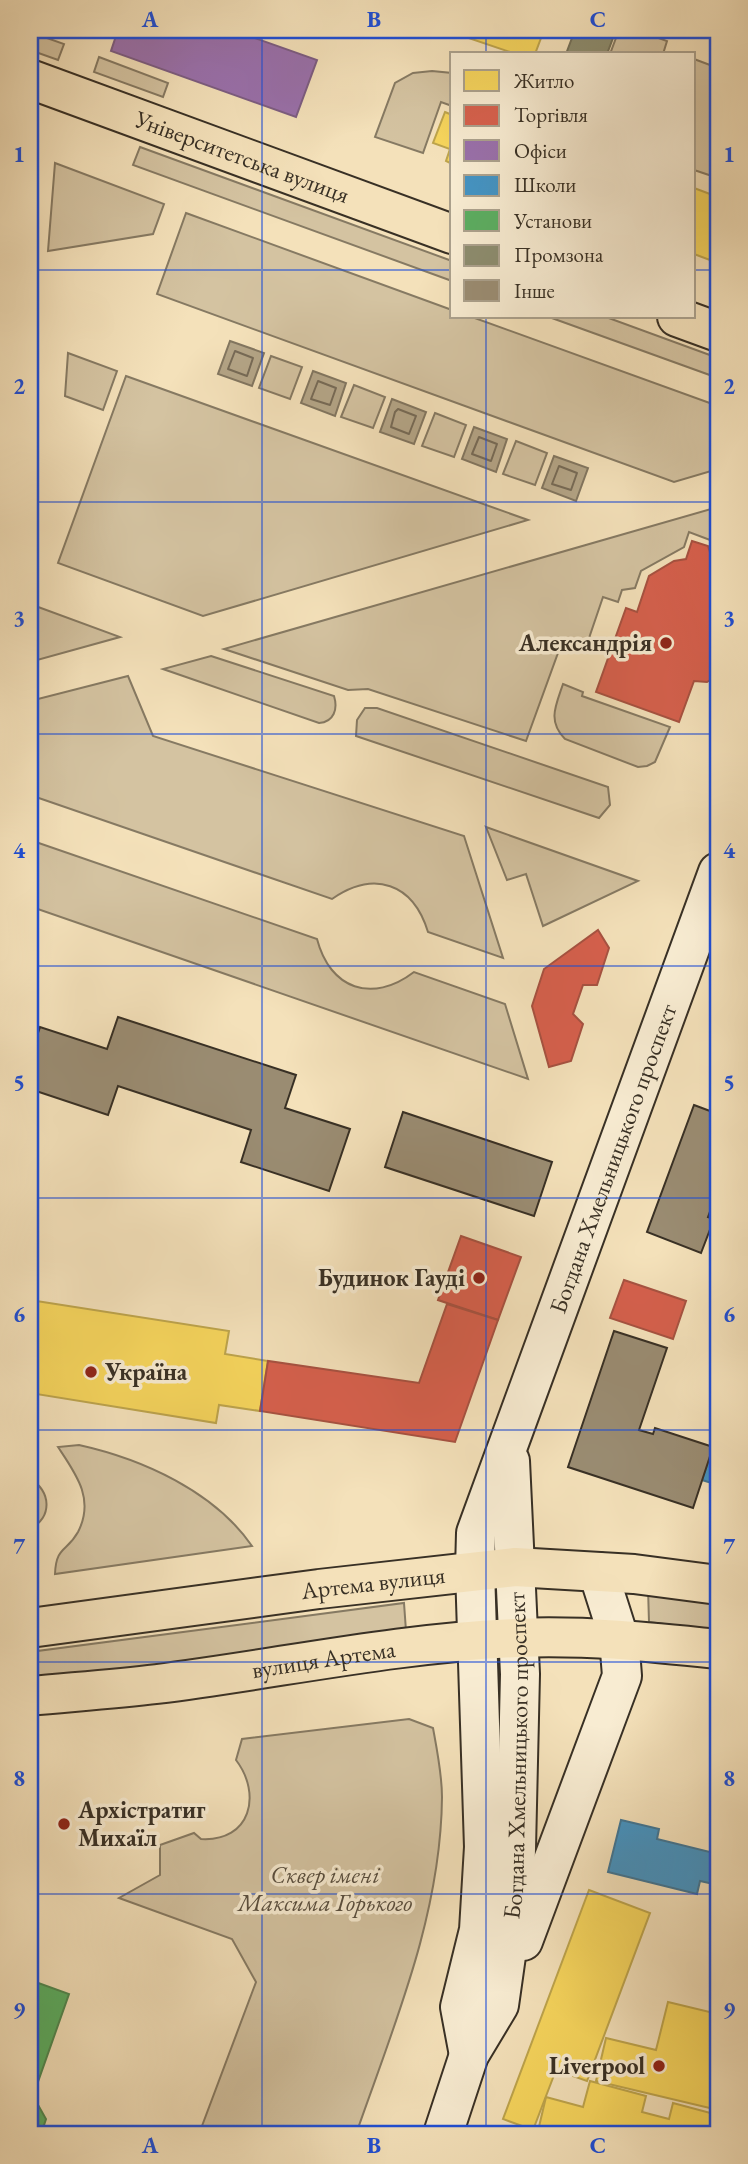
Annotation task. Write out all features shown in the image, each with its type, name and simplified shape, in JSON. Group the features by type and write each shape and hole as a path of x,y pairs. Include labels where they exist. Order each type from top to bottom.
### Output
{"main road":[{"name":"Університетська вулиця","path":"30,79 450,233"},
{"path":"680,318 718,332"},
{"name":"Богдана Хмельницького проспект","path":"468,2055 460,2007 479,1930 484,1847 476,1533 718,872"},
{"name":"Богдана Хмельницького проспект","path":"443,2134 468,2055 499,2005 515,1892 520,1674 509,1445"},
{"name":"Артема вулиця","path":"30,1628 515,1567 598,1572 718,1585"},
{"path":"499,2005 622,1676 619,1639 598,1572"},
{"name":"вулиця Артема","path":"30,1696 157,1684 410,1645 519,1638 619,1639"},
{"path":"619,1639 718,1649"}],"green space":[{"path":"619,30 636,30 667,41 664,52 611,52"},
{"path":"30,32 64,44 58,60 30,50"},
{"path":"99,57 168,83 163,97 94,72"},
{"path":"696,60 718,68 718,178 696,171"},
{"path":"413,73 450,73 450,105 441,102 423,153 375,137 395,83"},
{"path":"140,147 450,260 450,280 133,165"},
{"path":"55,163 164,204 153,234 48,251"},
{"path":"186,213 450,309 450,318 475,318 718,406 718,469 674,482 157,294"},
{"path":"552,318 609,318 718,358 718,378"},
{"path":"68,353 117,371 103,410 65,396"},
{"path":"271,356 302,367 290,399 259,388"},
{"path":"126,376 528,520 203,616 58,563"},
{"path":"354,385 385,397 373,428 341,417"},
{"path":"435,413 466,425 454,457 422,446"},
{"path":"516,441 547,453 535,485 503,474"},
{"path":"718,507 718,543 689,532 684,547 641,571 635,588 622,590 618,602 603,597 588,641 579,638 558,653 526,741 368,689 348,690 224,649"},
{"path":"30,604 120,637 30,662"},
{"path":"211,656 334,696 334,714 319,723 163,669"},
{"path":"128,676 153,736 464,836 503,958 428,932 413,902 390,886 363,885 332,899 30,795 30,701"},
{"path":"563,684 583,692 582,696 670,727 655,762 638,767 565,739 556,726 555,719"},
{"path":"365,708 377,708 608,787 610,805 599,818 356,736 357,720"},
{"path":"486,827 638,881 543,926 526,874 507,880"},
{"path":"30,840 317,939 332,970 342,980 355,986 368,989 383,987 414,972 505,1004 528,1079 32,907 30,912"},
{"path":"79,1445 127,1459 175,1480 218,1509 252,1546 55,1574 57,1558 78,1532 85,1509 77,1477 58,1447"},
{"path":"30,1479 42,1490 46,1511 43,1518 30,1529"},
{"path":"648,1588 718,1600 718,1631 649,1622"},
{"path":"404,1603 406,1631 30,1682 30,1652"},
{"name":"Сквер імені Максима Горького","path":"409,1719 433,1728 442,1788 440,1841 413,1969 356,2134 199,2134 256,1982 232,1939 119,1898 160,1875 160,1845 194,1833 201,1839 218,1838 231,1833 241,1824 250,1801 249,1787 236,1760 242,1739"}],"water":[{"path":"230,341 264,353 252,386 218,374"},
{"path":"313,371 346,383 335,416 301,403"},
{"path":"392,399 426,412 414,444 380,432"},
{"path":"474,427 507,439 496,472 462,459"},
{"path":"554,456 588,468 576,501 542,488"}],"building: Житло":[{"path":"445,30 544,30 536,52 510,52"},
{"path":"689,30 718,30 718,40"},
{"path":"445,112 450,114 450,149 433,143"},
{"path":"696,189 718,197 718,263 696,255"},
{"path":"30,1300 229,1331 225,1354 268,1361 260,1411 219,1405 216,1423 30,1393"},
{"path":"589,1890 650,1913 587,2081 556,2070 533,2130 503,2119"},
{"name":"Liverpool","path":"668,2002 718,2014 718,2110 596,2081 606,2038 656,2050"},
{"path":"590,2081 646,2096 642,2112 669,2119 673,2103 718,2115 718,2134 552,2134 538,2131 546,2097 583,2107"}],"building: Торгівля":[{"name":"Александрія","path":"692,541 708,546 718,577 718,675 707,682 694,681 679,722 596,692 626,608 637,612 649,576 674,561 686,559"},
{"path":"598,930 609,948 597,985 583,985 573,1014 583,1024 571,1061 549,1067 532,1006 544,969"},
{"name":"Будинок Гауді","path":"461,1236 521,1257 498,1320 438,1300"},
{"path":"624,1280 686,1301 673,1339 610,1318"},
{"path":"447,1304 498,1320 455,1442 260,1411 268,1361 419,1383"}],"building: Офіси":[{"path":"118,30 232,30 317,60 296,117 111,51"}],"building: Школи":[{"path":"718,1423 718,1485 702,1480"},
{"path":"621,1820 659,1829 657,1839 718,1854 718,1885 700,1881 697,1894 608,1872"}],"building: Установи":[{"path":"30,1980 69,1994 33,2096 46,2119 41,2134 30,2134"}],"building: Промзона":[{"path":"575,30 616,30 608,52 567,52"}],"building: Інше":[{"path":"118,1017 296,1075 285,1108 350,1129 329,1191 241,1162 251,1130 118,1086 108,1115 30,1089 30,1057 40,1027 107,1049"},
{"path":"694,1105 718,1114 718,1189 708,1217 714,1219 701,1253 647,1232"},
{"path":"403,1112 552,1162 534,1216 385,1167"},
{"path":"614,1331 667,1348 639,1430 653,1434 655,1428 713,1447 693,1508 568,1467"}],"place":[{"name":"Александрія","path":"666,643"},
{"name":"Будинок Гауді","path":"479,1278"},
{"name":"Україна","path":"91,1372"},
{"name":"Архістратиг Михаїл","path":"64,1824"},
{"name":"Liverpool","path":"659,2066"}]}
